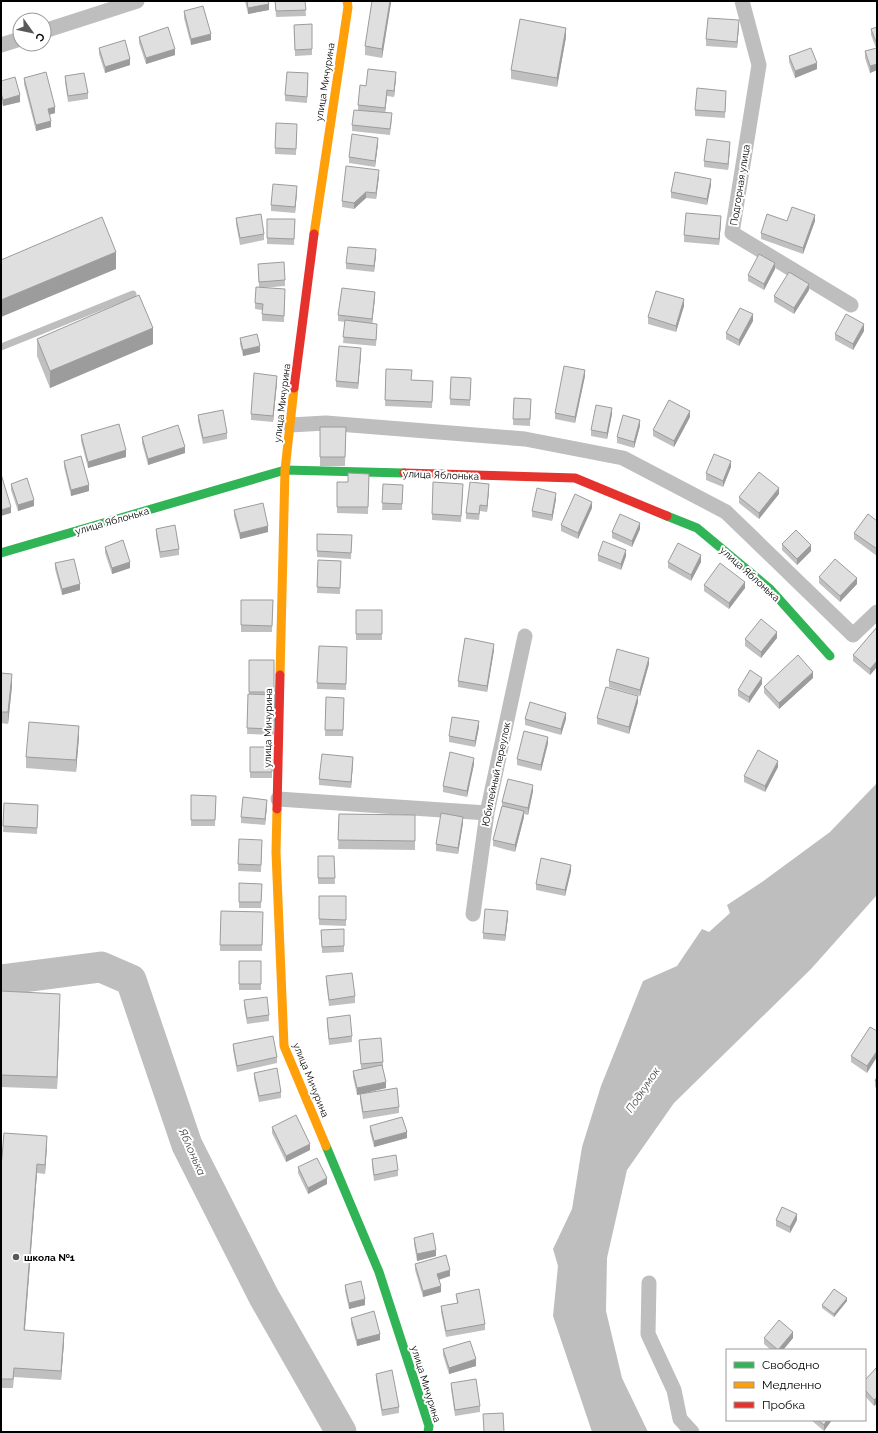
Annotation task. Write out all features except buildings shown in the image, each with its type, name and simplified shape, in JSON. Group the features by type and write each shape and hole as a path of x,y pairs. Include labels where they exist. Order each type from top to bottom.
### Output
{"street":[{"path":"52,28 137,1"},
{"name":"улица Мичурина","path":"347,1 348,7 323,167 285,470 276,852 284,1046 379,1272 429,1426 428,1432"},
{"name":"Подгорная улица","path":"742,1 759,65 732,233 851,305"},
{"path":"1,45 12,42"},
{"path":"290,425 326,423 525,439 624,458 726,512 853,634 877,612"},
{"name":"улица Яблонька","path":"1,553 285,470 574,478 697,528 770,589 830,656"},
{"name":"Юбилейный переулок","path":"474,914 487,813 525,636"},
{"path":"278,799 487,813"},
{"path":"648,1283 648,1334 674,1390 680,1419 692,1432"}],"lane":[{"path":"1,347 133,294"}],"water":[{"name":"Подкумок","path":"877,783 877,895 811,969 674,1103 627,1170 607,1258 606,1311 622,1378 648,1432 592,1432 553,1316 558,1266 553,1249 572,1209 582,1147 601,1086 643,981 677,966 702,929 709,932 730,913 727,905 762,882 830,832"}],"waterway":[{"name":"Яблонька","path":"1,980 101,967 131,980 187,1145 264,1297 341,1432"}],"traffic: fast":[{"path":"1,553 285,470 404,473"},
{"path":"667,516 697,528 770,589 830,656"},
{"path":"326,1146 379,1272 429,1426 428,1432"}],"traffic: slow":[{"path":"314,234 348,7 347,1"},
{"path":"280,675 285,470 294,388"},
{"path":"277,809 276,852 284,1046 326,1146"}],"traffic: jam":[{"path":"294,388 314,234"},
{"path":"404,473 575,478 667,516"},
{"path":"277,809 280,675"}],"place":[{"name":"школа №1","path":"16,1257"}]}
